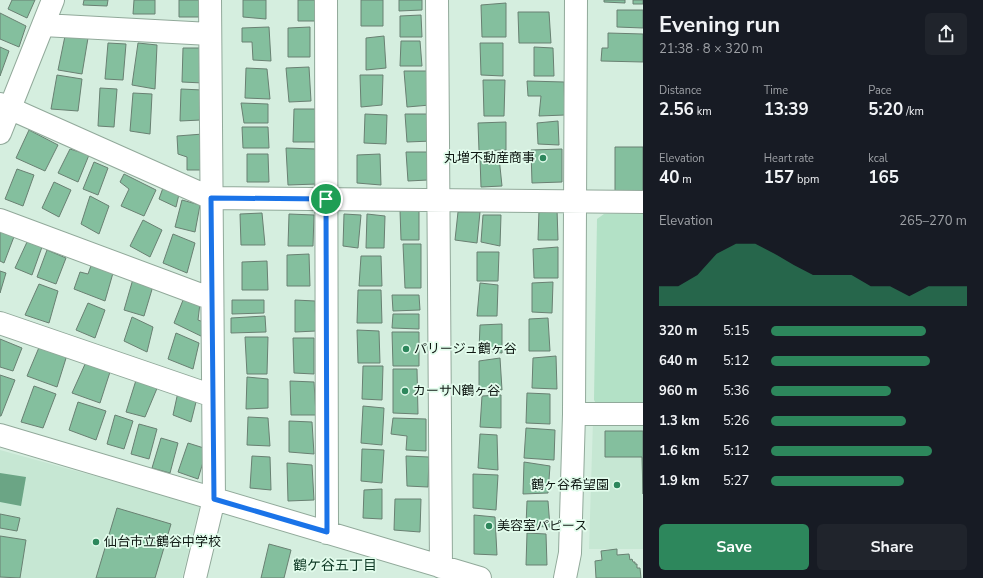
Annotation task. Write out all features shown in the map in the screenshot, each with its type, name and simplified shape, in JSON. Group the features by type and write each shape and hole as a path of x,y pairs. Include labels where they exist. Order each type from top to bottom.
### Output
{"street":[{"path":"0,133 5,107 53,0"},
{"path":"195,578 214,499 210,0"},
{"path":"326,0 327,532"},
{"path":"437,0 441,566"},
{"path":"565,578 570,553 574,414 576,0"},
{"path":"43,25 210,34"},
{"path":"5,107 211,198 643,202"},
{"path":"0,220 212,299"},
{"path":"0,323 213,396"},
{"path":"574,414 643,414"},
{"path":"0,435 480,578"}],"shaded area":[{"path":"643,213 643,407 598,407 594,400 597,219 604,214"},
{"name":"鶴ヶ谷希望園","path":"593,421 643,421 643,549 589,549"},
{"name":"仙台市立鶴谷中学校","path":"0,450 200,505 182,578 0,578"},
{"path":"0,473 26,477 21,506 0,502"}],"building":[{"path":"12,0 35,0 27,18 8,9"},
{"path":"84,0 108,0 107,6 83,5"},
{"path":"134,0 155,0 155,14 133,14"},
{"path":"179,0 200,0 201,17 179,17"},
{"path":"243,0 266,0 266,19 243,17"},
{"path":"298,0 319,0 318,21 298,21"},
{"path":"361,0 383,0 383,26 361,26"},
{"path":"399,0 422,0 422,10 399,11"},
{"path":"604,0 625,0 625,3 604,2"},
{"path":"633,0 643,0 643,4 633,4"},
{"path":"506,3 506,37 482,37 481,5"},
{"path":"617,10 643,10 643,28 617,27"},
{"path":"518,12 549,12 551,43 519,43"},
{"path":"0,13 26,26 19,47 0,39"},
{"path":"421,15 422,37 400,37 400,16"},
{"path":"269,27 271,61 253,60 252,42 242,42 242,28"},
{"path":"310,27 310,57 288,57 288,28"},
{"path":"608,33 643,34 643,62 601,61 602,48 608,48"},
{"path":"65,36 88,38 82,74 58,70"},
{"path":"384,36 386,68 366,70 366,38"},
{"path":"401,41 420,41 422,66 400,66"},
{"path":"108,43 126,44 123,80 105,79"},
{"path":"138,43 157,45 155,89 132,85"},
{"path":"480,43 503,43 503,76 481,75"},
{"path":"0,47 9,51 0,76"},
{"path":"534,47 553,48 554,76 534,76"},
{"path":"183,48 202,48 203,83 182,82"},
{"path":"309,67 311,101 289,102 286,68"},
{"path":"246,68 267,69 270,99 245,98"},
{"path":"404,71 428,71 430,105 407,107"},
{"path":"57,75 82,79 78,111 51,109"},
{"path":"360,75 383,75 382,105 361,107"},
{"path":"483,80 505,80 504,116 484,116"},
{"path":"527,81 564,82 565,115 539,116 541,96 528,96"},
{"path":"100,88 117,89 114,127 98,126"},
{"path":"181,89 202,90 201,120 180,121"},
{"path":"133,93 152,94 150,134 130,131"},
{"path":"241,103 268,104 268,123 244,123"},
{"path":"294,109 316,109 315,142 293,142"},
{"path":"365,114 387,115 386,144 364,143"},
{"path":"405,114 430,114 432,141 407,142"},
{"path":"558,121 559,145 538,144 537,123"},
{"path":"506,122 506,150 479,151 478,123"},
{"path":"242,127 268,127 269,148 243,148"},
{"path":"29,130 58,145 45,171 16,158"},
{"path":"203,134 201,170 187,170 187,157 178,154 177,136"},
{"path":"615,147 643,147 643,191 615,191"},
{"path":"286,148 317,149 317,184 288,185"},
{"path":"70,149 89,155 78,182 58,173"},
{"path":"562,149 562,182 532,183 531,150"},
{"path":"406,152 427,152 428,180 408,181"},
{"path":"247,154 268,154 269,182 247,182"},
{"path":"380,154 381,185 357,183 357,155"},
{"path":"499,157 502,186 481,187 480,158"},
{"path":"94,162 108,168 98,195 83,189"},
{"path":"17,169 34,175 23,206 5,199"},
{"path":"124,174 156,190 144,216 121,206 129,189 120,182"},
{"path":"54,182 71,190 59,217 42,208"},
{"path":"164,185 180,190 176,207 159,199"},
{"path":"90,196 109,206 99,234 81,224"},
{"path":"182,200 200,205 195,232 175,227"},
{"path":"557,209 558,240 538,240 539,210"},
{"path":"400,210 419,210 419,240 401,240"},
{"path":"458,212 480,212 477,243 455,240"},
{"path":"262,213 265,245 241,245 240,214"},
{"path":"289,214 314,215 313,246 288,246"},
{"path":"344,214 361,215 358,248 343,246"},
{"path":"367,214 385,216 384,248 366,248"},
{"path":"483,215 501,215 500,246 481,242"},
{"path":"143,220 162,230 150,257 130,246"},
{"path":"0,229 15,234 4,263 0,261"},
{"path":"173,234 195,243 187,273 163,263"},
{"path":"27,242 42,247 32,275 15,268"},
{"path":"403,244 421,244 421,288 405,288"},
{"path":"558,247 558,278 534,278 533,249"},
{"path":"47,250 66,258 56,284 37,277"},
{"path":"477,252 499,252 498,281 477,281"},
{"path":"309,254 310,286 287,286 287,255"},
{"path":"361,256 381,256 382,286 359,286"},
{"path":"267,261 268,290 242,290 242,262"},
{"path":"92,263 113,273 105,301 74,289 80,272 88,274"},
{"path":"0,271 6,273 0,293"},
{"path":"133,279 153,286 144,316 124,310"},
{"path":"553,282 552,313 532,312 532,283"},
{"path":"480,283 498,285 497,316 477,316"},
{"path":"39,284 58,291 49,323 25,315"},
{"path":"358,290 381,290 382,323 357,323"},
{"path":"185,295 200,303 198,320 206,323 205,338 174,323"},
{"path":"392,295 419,295 420,310 393,311"},
{"path":"232,300 264,300 264,313 232,314"},
{"path":"295,300 315,301 316,331 295,332"},
{"path":"88,303 105,310 95,338 76,330"},
{"path":"393,314 419,314 419,329 392,328"},
{"path":"265,316 266,332 231,333 231,318"},
{"path":"132,317 153,327 147,352 124,341"},
{"path":"548,318 550,351 529,351 529,319"},
{"path":"502,324 502,353 479,350 480,325"},
{"path":"357,330 379,331 380,363 358,363"},
{"name":"パリージュ鶴ヶ谷","path":"392,332 419,332 419,366 393,366"},
{"path":"176,333 199,343 193,369 168,359"},
{"path":"245,337 268,337 267,374 247,374"},
{"path":"293,338 314,338 314,374 294,373"},
{"path":"0,339 22,348 13,371 0,367"},
{"path":"40,345 67,355 57,387 27,376"},
{"path":"556,356 557,389 532,388 533,358"},
{"path":"500,358 502,390 479,388 479,361"},
{"path":"86,362 110,372 100,403 72,393"},
{"path":"363,366 383,366 382,400 362,399"},
{"name":"カーサN鶴ヶ谷","path":"393,369 417,369 418,414 393,413"},
{"path":"0,375 15,380 1,416 0,416"},
{"path":"137,377 158,386 145,417 126,412"},
{"path":"247,377 268,379 268,408 246,409"},
{"path":"290,381 314,382 316,415 291,415"},
{"path":"34,386 56,394 43,428 21,422"},
{"path":"178,392 197,398 191,422 173,415"},
{"path":"527,393 550,394 550,424 526,423"},
{"path":"501,395 501,428 480,427 482,396"},
{"path":"78,402 106,411 96,440 69,430"},
{"path":"363,406 384,408 382,445 361,443"},
{"path":"115,415 133,421 124,449 107,444"},
{"path":"248,417 268,418 270,446 247,445"},
{"path":"393,418 426,419 426,451 406,450 407,436 391,434"},
{"path":"289,421 312,422 314,454 289,452"},
{"path":"139,424 157,429 149,459 131,454"},
{"path":"526,428 555,430 554,460 524,458"},
{"name":"鶴ヶ谷希望園","path":"605,431 643,431 643,494 642,457 605,457"},
{"path":"480,434 497,435 498,470 478,468"},
{"path":"161,438 178,443 170,473 152,468"},
{"path":"188,443 207,449 198,479 178,472"},
{"path":"362,449 384,450 382,483 361,481"},
{"path":"252,456 270,457 271,490 250,488"},
{"path":"406,456 429,457 428,487 407,486"},
{"path":"524,462 550,466 548,493 523,494"},
{"path":"287,463 312,465 314,500 288,501"},
{"path":"473,474 498,475 496,510 473,508"},
{"path":"382,489 382,519 363,518 364,490"},
{"path":"395,499 421,499 420,532 394,530"},
{"path":"527,501 548,501 550,527 526,526"},
{"path":"117,508 171,524 155,578 96,578"},
{"path":"0,514 20,518 17,531 0,528"},
{"path":"474,515 495,517 497,555 474,554"},
{"path":"527,533 546,534 547,565 526,565"},
{"path":"0,536 26,540 20,578 0,577"},
{"path":"269,544 291,550 284,578 261,578"},
{"path":"617,549 617,555 629,554 630,560 632,559 635,564 637,564 637,568 640,568 641,578 596,578 595,561 602,560 601,551"}],"place":[{"name":"丸増不動産商事","path":"543,158"},
{"name":"パリージュ鶴ヶ谷","path":"406,349"},
{"name":"カーサN鶴ヶ谷","path":"405,391"},
{"name":"鶴ヶ谷希望園","path":"617,485"},
{"name":"美容室パピース","path":"489,526"},
{"name":"仙台市立鶴谷中学校","path":"96,542"}],"district":[{"name":"鶴ケ谷五丁目","path":"335,565"}],"route":[{"path":"211,198 326,199 327,532 214,499 211,198"}]}
